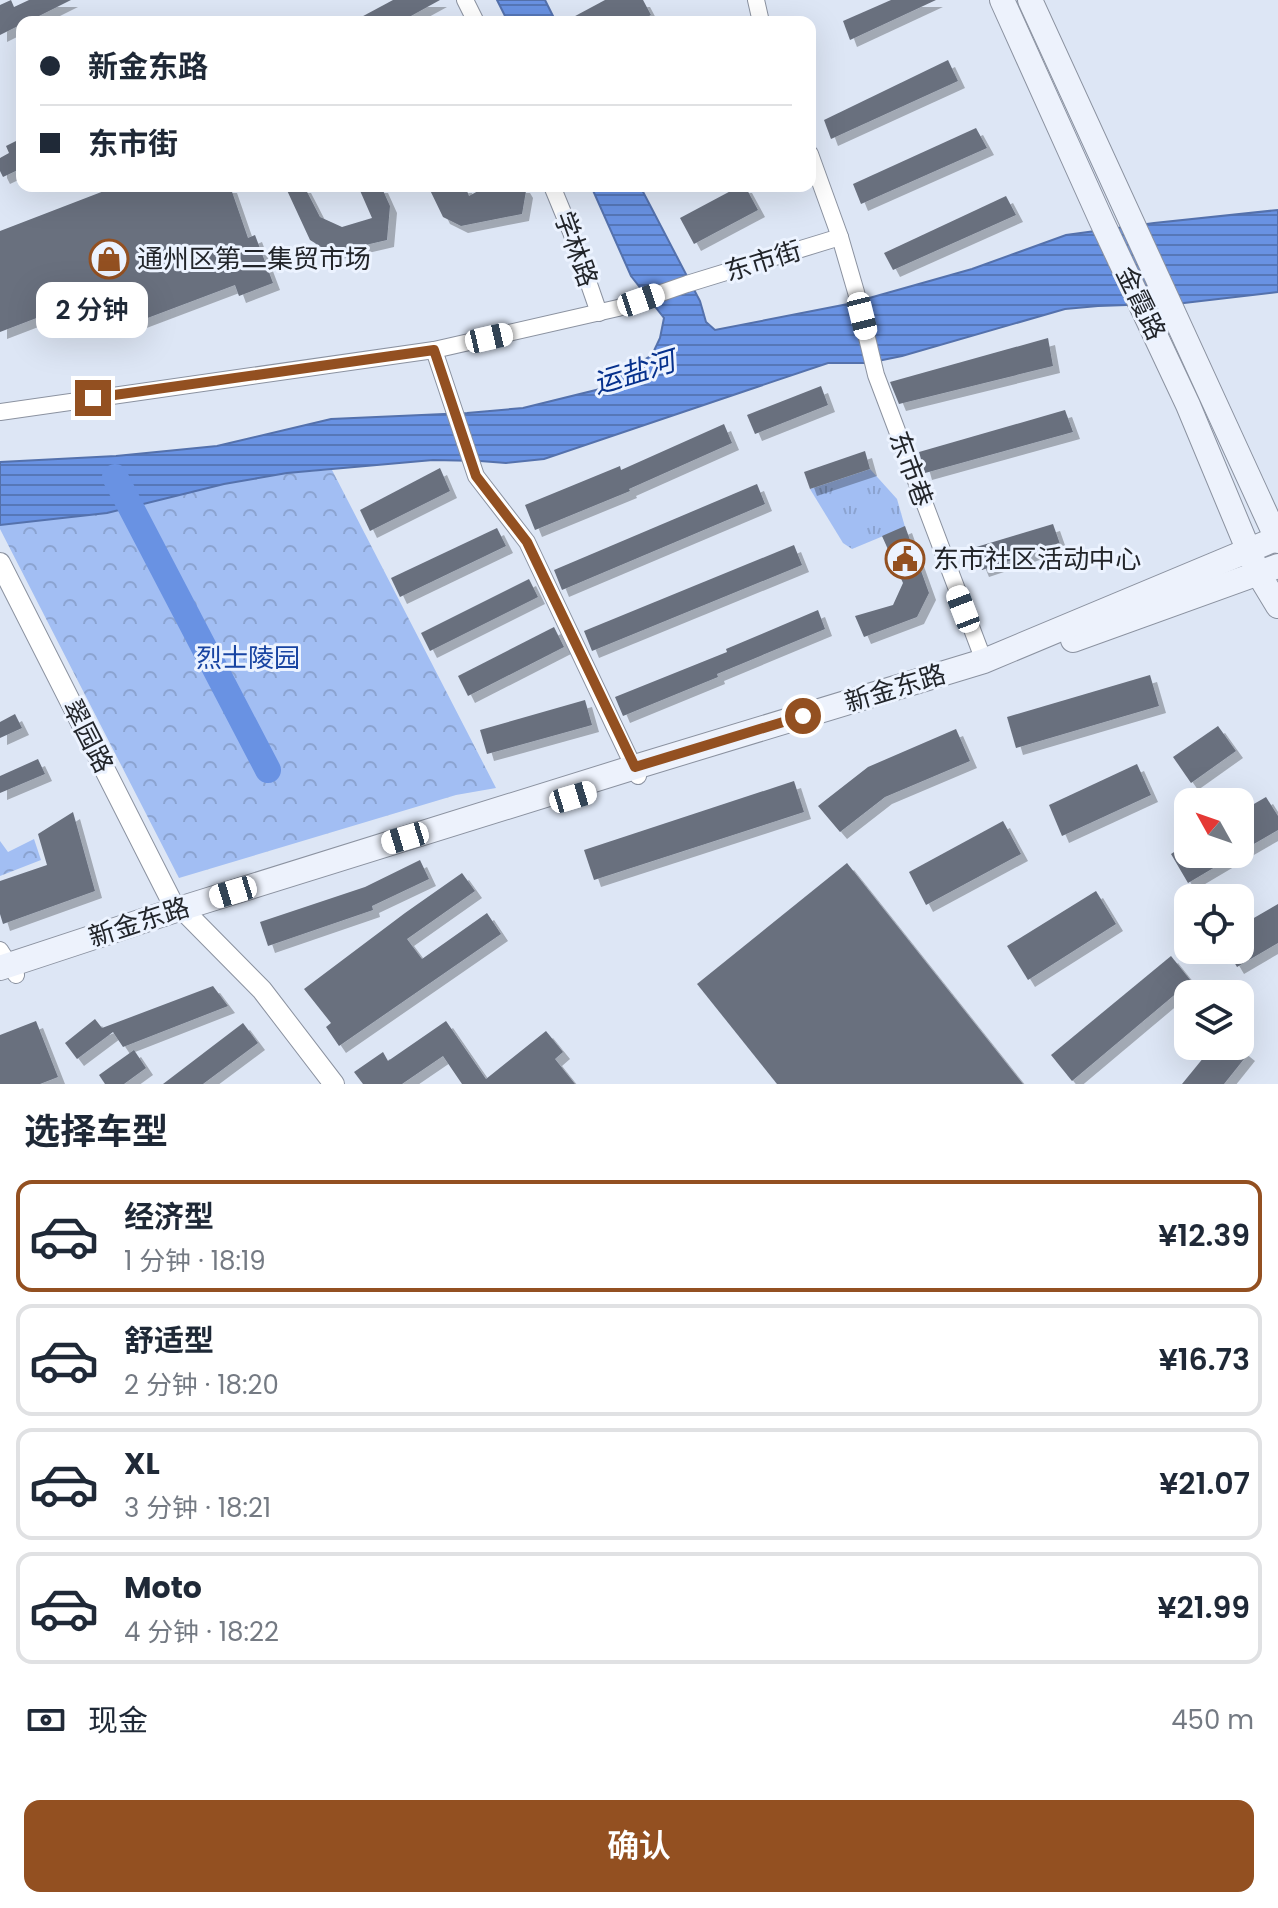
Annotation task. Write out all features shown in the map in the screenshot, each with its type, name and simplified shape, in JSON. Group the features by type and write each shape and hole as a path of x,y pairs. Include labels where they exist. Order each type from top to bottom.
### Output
{"main road":[{"name":"金霞路","path":"1002,0 1188,405 1249,550 1268,569 1278,606"},
{"name":"金霞路","path":"1030,0 1278,539"},
{"name":"新金东路","path":"5,968 984,661 1278,539"},
{"name":"新金东路","path":"637,772 986,672 1268,569"}],"street":[{"name":"东市巷","path":"816,171 840,237 876,375 984,661"},
{"name":"学林路","path":"554,192 599,313"},
{"name":"东市街","path":"434,350 618,308 840,237"},
{"path":"0,412 434,350 476,476 527,542 637,772"},
{"name":"翠园路","path":"0,563 182,912 262,990 334,1084"}],"green space":[{"path":"870,469 897,499 905,527 852,549 843,543 810,489"},
{"name":"烈士陵园","path":"332,470 496,788 456,795 179,878 0,525 107,513 224,484 287,473"},
{"path":"34,839 41,860 0,876 0,841 8,852"}],"water":[{"path":"497,0 545,0 553,16 505,16"},
{"name":"运盐河","path":"594,192 643,192 700,301 706,322 715,330 848,304 972,269 1066,235 1278,210 1278,292 1184,303 1065,309 902,356 868,363 828,363 544,459 506,463 433,460 287,473 224,484 107,513 0,525 0,462 116,456 217,446 331,419 523,408 604,388 652,355 660,338 664,318 631,276"}],"building":[{"path":"11,0 14,7 29,0 71,0 39,16 16,16 16,27 0,35 0,5"},
{"path":"393,0 440,0 411,16 363,16"},
{"path":"605,0 643,0 651,15 649,16 575,16"},
{"path":"891,0 936,0 850,40 843,21"},
{"path":"948,60 958,81 831,139 824,120"},
{"path":"976,128 987,148 861,204 853,184"},
{"path":"16,141 16,171 3,177 0,158 9,153 6,146"},
{"name":"通州区第二集贸市场","path":"101,192 232,192 248,238 255,235 273,283 239,296 235,285 129,325 115,288 0,332 0,231"},
{"path":"288,192 307,192 320,217 342,227 372,218 361,192 384,192 390,206 387,240 331,253 310,240"},
{"path":"431,192 467,192 469,196 476,192 526,192 522,214 461,226 443,217"},
{"path":"729,192 748,192 758,210 694,244 680,218"},
{"path":"1006,196 1016,215 893,270 884,253"},
{"path":"1048,338 1053,366 899,404 890,382"},
{"path":"821,386 828,405 755,434 747,415"},
{"path":"1065,410 1073,432 925,473 919,452"},
{"path":"724,424 732,443 630,491 535,530 525,505 620,466 621,470"},
{"path":"865,451 870,469 810,489 804,472"},
{"path":"440,468 450,491 370,531 360,510"},
{"path":"757,484 765,504 562,590 554,570"},
{"path":"1053,524 1060,544 982,570 973,548"},
{"name":"东市社区活动中心","path":"905,526 929,593 917,617 864,637 855,616 893,605 903,583 882,536"},
{"path":"497,528 506,546 400,597 391,578"},
{"path":"794,545 802,565 592,651 584,631"},
{"path":"529,579 538,597 430,651 421,633"},
{"path":"818,610 825,629 623,716 615,697 727,652 726,649"},
{"path":"554,627 564,647 468,696 458,676"},
{"path":"1150,675 1159,706 1016,748 1007,717"},
{"path":"585,700 592,725 487,754 480,730"},
{"path":"15,714 22,728 0,738 0,722"},
{"path":"1218,726 1236,751 1191,783 1173,757"},
{"path":"956,729 970,761 885,797 840,832 818,806 868,767"},
{"path":"38,759 45,774 0,793 0,776"},
{"path":"1137,764 1151,795 1062,836 1049,805"},
{"path":"794,781 804,812 594,880 584,850"},
{"path":"1266,797 1278,816 1278,830 1254,844 1254,804"},
{"path":"73,812 95,891 3,924 0,881 47,865 38,834"},
{"path":"1003,821 1021,854 926,905 909,872"},
{"path":"420,860 429,879 372,906 373,910 268,946 260,922 365,887"},
{"path":"847,863 1023,1084 777,1084 697,984"},
{"path":"1179,868 1213,868 1188,883"},
{"path":"462,873 475,891 407,939 422,959 487,913 501,934 339,1046 326,1027 331,1023 304,989"},
{"path":"1096,891 1116,924 1028,980 1007,946"},
{"path":"1278,904 1278,943 1254,957 1254,918"},
{"path":"1171,956 1174,964 1190,980 1174,980 1174,995 1072,1081 1051,1055"},
{"path":"213,986 228,1006 123,1047 113,1032 77,1059 65,1043 95,1019 102,1028"},
{"path":"36,1021 58,1077 40,1084 0,1084 0,1035"},
{"path":"446,1021 486,1079 546,1031 563,1052 555,1059 575,1084 462,1084 443,1056 402,1084 363,1084 354,1072 383,1052 388,1061"},
{"path":"243,1023 258,1043 203,1084 163,1084"},
{"path":"134,1050 146,1068 124,1084 105,1084 99,1075"},
{"path":"1202,1060 1243,1060 1224,1084 1182,1084"}],"waterway":[{"path":"115,477 268,770"}],"place":[{"name":"通州区第二集贸市场","path":"109,259"},
{"name":"东市社区活动中心","path":"905,559"}],"route":[{"path":"93,398 434,350 476,476 527,542 635,767 803,716"}]}
